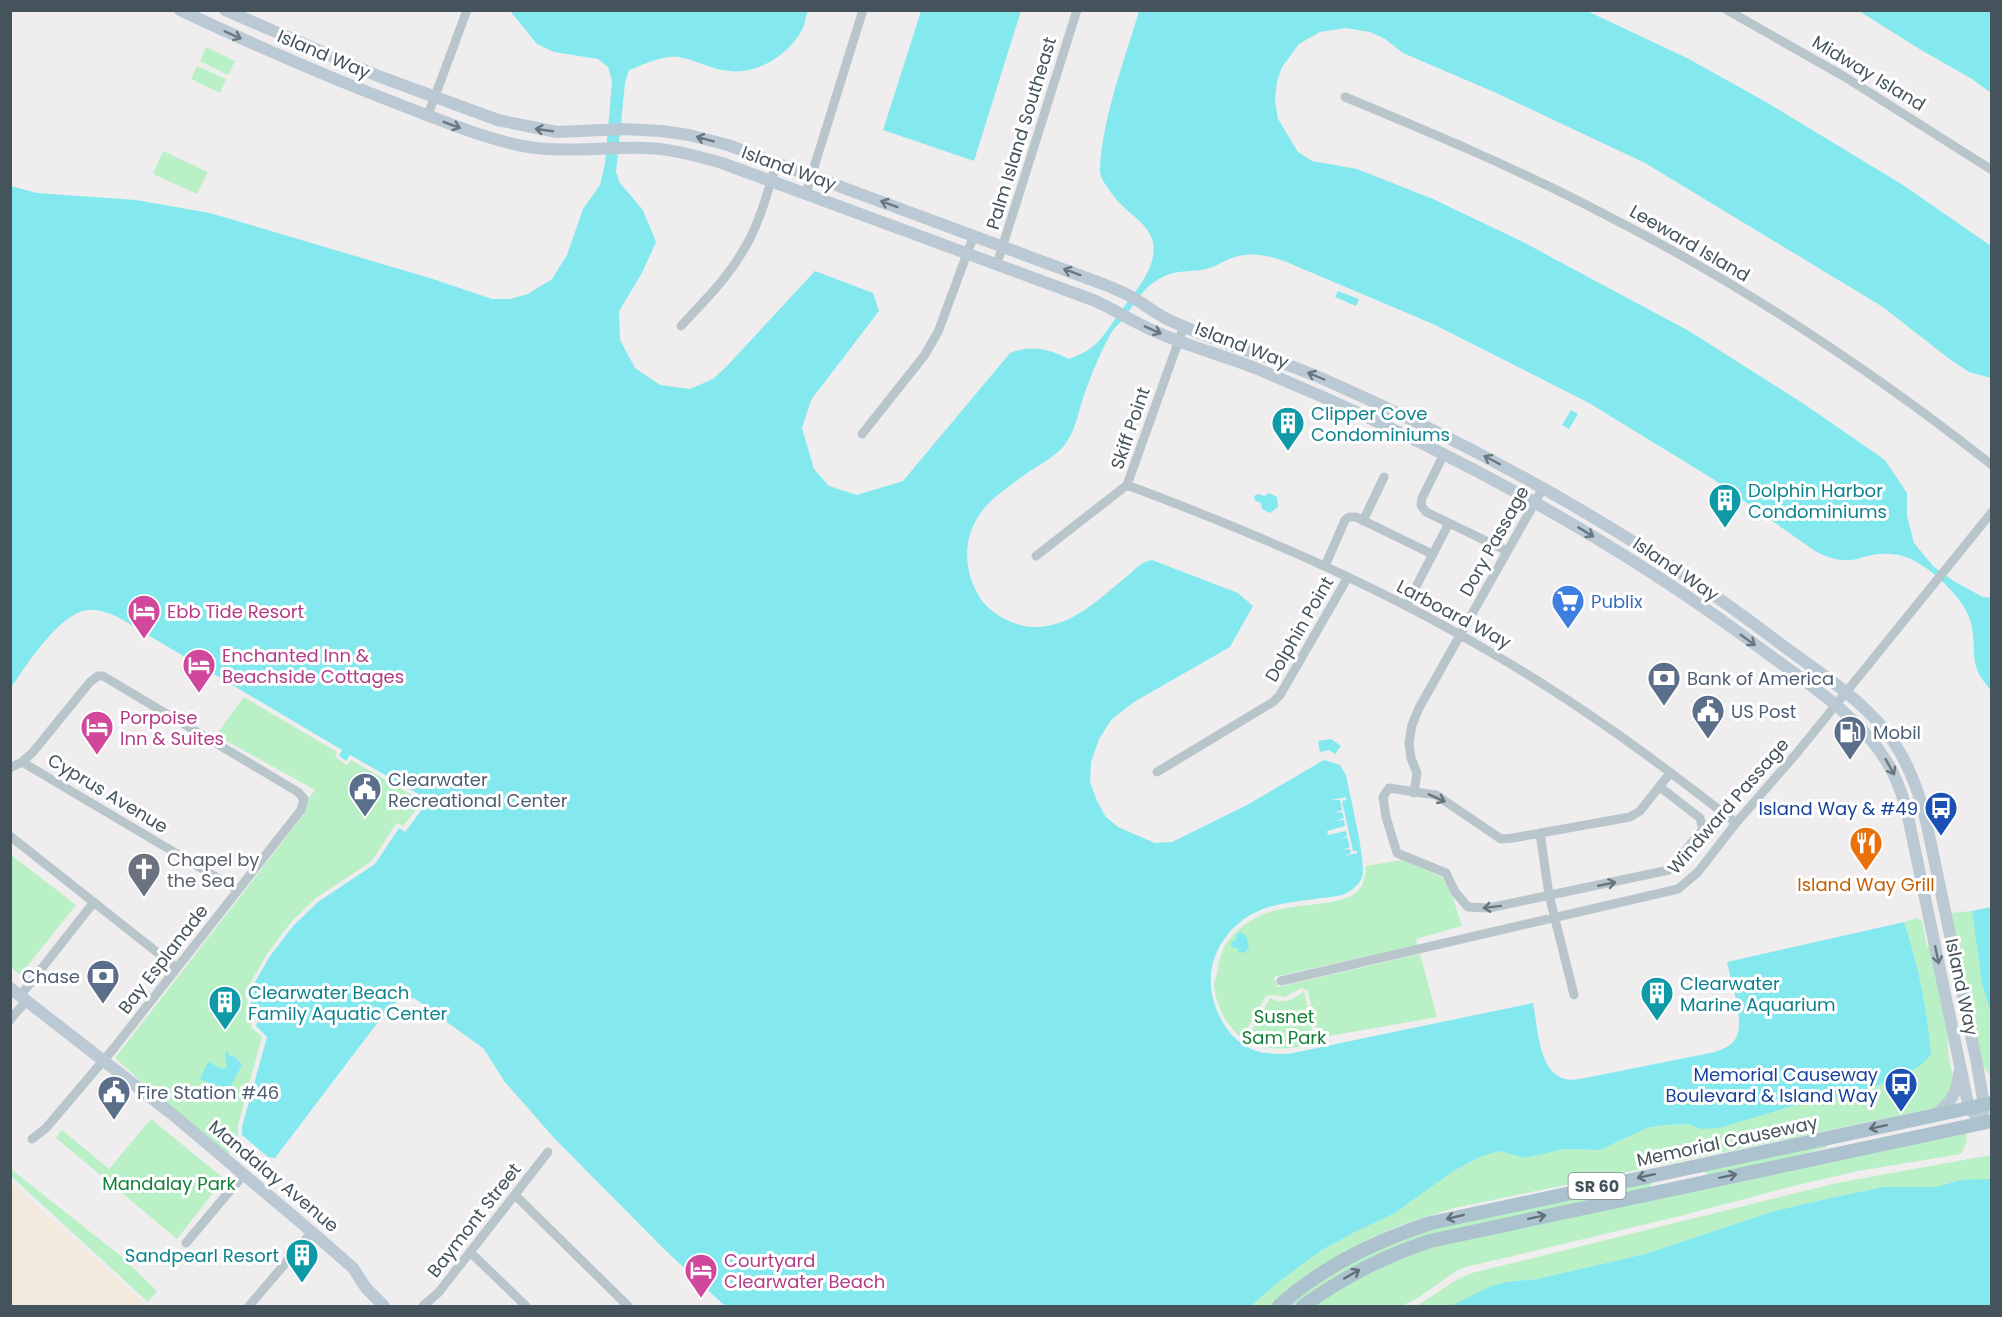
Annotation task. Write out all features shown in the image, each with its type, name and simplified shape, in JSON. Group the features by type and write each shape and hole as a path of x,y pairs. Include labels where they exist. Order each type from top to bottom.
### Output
{"main road":[{"name":"Memorial Causeway","path":"1279,1306 1308,1283 1355,1253 1405,1231 1469,1214 1988,1104"},
{"name":"Memorial Causeway","path":"1303,1306 1360,1269 1430,1241 1986,1122"}],"street":[{"name":"Island Way","path":"180,10 297,63 469,131 525,146 577,151 647,148 682,152 722,163 1115,309 1154,331 1255,368 1444,454 1535,502 1670,585 1834,705 1874,743 1888,763 1901,791 1917,854 1970,1108 1986,1122"},
{"name":"Island Way","path":"225,10 305,46 435,98 498,120 557,132 623,129 662,131 728,145 1126,294 1160,315 1184,326 1268,357 1387,408 1482,454 1543,488 1679,571 1755,624 1845,692 1882,727 1905,760 1914,779 1927,825 1977,1064 1988,1104 1986,1122"},
{"path":"428,115 467,10"},
{"path":"806,193 863,10"},
{"name":"Palm Island Southeast","path":"997,264 1077,10"},
{"name":"Midway Island","path":"1726,10 1845,77 1992,170"},
{"name":"Leeward Island","path":"1345,97 1516,170 1604,213 1694,263 1860,367 1939,423 1992,465"},
{"path":"681,326 729,273 743,253 777,162"},
{"path":"862,434 924,356 938,332 974,236"},
{"name":"Skiff Point","path":"1036,556 1127,485 1184,326"},
{"path":"1380,423 1387,408"},
{"path":"1444,454 1422,498 1421,505 1426,512 1508,551"},
{"path":"1364,521 1384,477"},
{"name":"Larboard Way","path":"1127,485 1217,519 1325,566 1406,606 1544,684 1612,729 1736,823"},
{"name":"Dory Passage","path":"1414,793 1418,774 1411,758 1409,742 1412,725 1419,708 1543,488"},
{"name":"Windward Passage","path":"1281,981 1678,890 1698,872 1992,512"},
{"path":"1325,566 1345,520 1349,517 1356,517 1432,554"},
{"path":"1406,606 1449,523"},
{"name":"Dolphin Point","path":"1157,772 1273,702 1280,695 1348,577"},
{"name":"Bay Esplanade","path":"10,768 22,762 43,741 90,682 98,676 108,678 298,792 304,799 301,810 104,1060 46,1128 32,1139"},
{"name":"Cyprus Avenue","path":"22,762 238,890"},
{"path":"1660,787 1700,818 1703,829 1669,870 1488,909 1468,907 1455,892 1446,873 1396,853 1383,797 1389,788 1436,795 1501,839 1630,816 1640,811 1670,773"},
{"path":"1540,833 1550,896 1574,995"},
{"path":"10,836 177,968"},
{"path":"10,1020 19,995 94,902"},
{"name":"Mandalay Avenue","path":"19,995 172,1114 353,1268 366,1288 373,1306"},
{"path":"1977,1064 1992,1082"},
{"path":"1935,1115 1947,1107 1953,1098 1958,1085 1960,1066"},
{"name":"Baymont Street","path":"423,1306 439,1292 548,1152"},
{"path":"1676,1170 1680,1186"},
{"path":"186,1243 244,1174"},
{"path":"515,1195 628,1306"},
{"path":"249,1306 312,1232"},
{"path":"470,1252 526,1306"},
{"name":"Mandalay Avenue","path":"366,1288 384,1306"}],"green space":[{"path":"206,47 235,61 228,75 200,61"},
{"path":"197,66 226,79 220,93 191,79"},
{"path":"163,151 208,172 197,194 153,174"},
{"path":"244,697 337,752 335,757 347,765 351,760 423,801 403,826 398,823 395,825 372,861 316,898 291,922 267,954 245,992 253,1020 251,1027 262,1037 238,1125 238,1137 228,1155 115,1058 305,813 308,799 315,790 216,735"},
{"path":"10,854 76,905 20,975 11,967"},
{"path":"1402,860 1442,877 1452,895 1462,926 1416,939 1417,945 1274,977 1278,987 1420,954 1437,1017 1318,1038 1308,991 1301,988 1285,997 1266,996 1242,1038 1223,1015 1214,986 1221,955 1233,935 1248,922 1269,912 1325,903 1355,894 1361,887 1366,866"},
{"path":"1972,911 1982,984 1991,1013 1991,1077 1981,1063 1950,913"},
{"path":"1916,918 1922,921 1927,946 1930,947 1947,1025 1948,1052 1954,1082 1953,1090 1936,1108 1454,1208 1401,1225 1365,1241 1306,1276 1270,1306 1251,1306 1277,1283 1322,1250 1395,1213 1452,1172 1480,1157 1499,1151 1525,1158 1565,1149 1600,1150 1647,1128 1665,1125 1688,1124 1719,1128 1817,1099 1844,1097 1903,1077 1931,1055 1922,988 1904,922"},
{"name":"Susnet Sam Park","path":"1304,991 1315,1044 1280,1048 1263,1047 1246,1041 1270,998 1288,1001"},
{"name":"Mandalay Park","path":"151,1119 222,1177 220,1184 177,1239 56,1138 62,1130 109,1169"},
{"path":"1966,1132 1967,1141 1961,1154 1858,1171 1466,1267 1456,1271 1418,1298 1401,1306 1311,1306 1335,1289 1423,1248"},
{"path":"1826,1143 1827,1147 1795,1157 1706,1175 1704,1170"},
{"path":"1991,1155 1990,1180 1959,1180 1936,1187 1884,1187 1830,1198 1771,1212 1645,1254 1537,1279 1507,1282 1452,1306 1417,1306 1456,1280 1472,1273 1837,1183"},
{"path":"11,1169 123,1258 157,1291 148,1302 11,1176"},
{"path":"1652,1182 1650,1188 1428,1236 1303,1299 1294,1306 1286,1306 1341,1266 1412,1233"}],"sand":[{"path":"10,1182 141,1300 144,1306 11,1306"}],"water":[{"path":"510,11 808,11 803,28 789,48 758,67 734,71 722,70 689,59 666,57 629,70 625,83 616,172 620,183 643,210 656,242 642,273 619,311 620,340 635,368 660,385 690,389 713,379 727,366 815,271 873,293 879,311 811,400 802,428 814,469 829,486 857,495 903,481 1010,353 1032,348 1054,352 1068,359 1086,351 1104,334 1142,282 1152,260 1154,249 1152,238 1145,227 1114,197 1102,179 1100,171 1101,152 1109,111 1139,11 1587,11 1687,58 1766,102 1903,185 1991,246 1991,378 1969,372 1883,307 1645,163 1494,92 1403,53 1385,39 1370,32 1346,28 1320,32 1299,44 1282,67 1277,81 1275,100 1278,119 1298,152 1312,161 1357,169 1433,199 1521,241 1689,331 1804,404 1885,460 1907,493 1907,516 1914,543 1933,566 1955,582 1983,597 1991,598 1992,691 1984,682 1976,666 1973,633 1968,614 1956,595 1939,578 1921,565 1908,558 1891,554 1845,560 1819,553 1713,479 1589,403 1433,324 1284,261 1262,255 1241,255 1206,269 1170,274 1155,281 1144,291 1113,330 1105,345 1066,443 1053,456 1006,488 988,504 974,525 967,548 969,573 984,603 1004,619 1029,627 1050,625 1074,616 1096,602 1141,564 1152,560 1238,593 1253,606 1230,647 1134,702 1111,720 1099,739 1091,762 1090,782 1106,817 1118,827 1155,843 1172,842 1247,805 1324,760 1340,765 1346,775 1362,857 1363,869 1359,883 1342,895 1291,902 1254,913 1232,929 1223,941 1212,966 1212,993 1222,1021 1238,1041 1247,1047 1264,1053 1288,1054 1533,1003 1539,1042 1548,1066 1556,1075 1566,1079 1580,1079 1715,1052 1731,1044 1737,1036 1739,1020 1727,962 1904,922 1922,988 1931,1055 1921,1065 1902,1077 1844,1097 1817,1099 1719,1128 1702,1129 1688,1124 1665,1125 1647,1128 1600,1150 1565,1149 1525,1158 1499,1151 1480,1157 1452,1172 1395,1213 1322,1250 1277,1283 1251,1306 725,1306 665,1250 555,1139 504,1081 484,1049 414,998 398,1000 375,1026 275,1158 268,1157 242,1135 242,1127 267,1037 256,1026 258,1020 254,1014 249,992 270,956 294,925 318,902 375,864 399,828 405,832 429,800 350,755 346,761 339,756 342,750 116,616 95,610 77,613 55,630 11,687 11,186 37,193 136,200 210,213 433,279 492,299 510,299 528,294 552,279 567,255 583,209 600,185 605,163 612,81 608,67 598,59 554,52 537,44"},
{"path":"921,11 1021,11 974,161 883,130"},
{"path":"1859,11 1991,11 1991,93 1972,79"},
{"path":"1338,291 1359,299 1356,306 1335,297"},
{"path":"1571,410 1578,414 1569,429 1562,425"},
{"path":"1269,493 1277,497 1278,507 1270,513 1262,509 1261,503 1255,501 1254,496 1258,494 1264,496"},
{"path":"1331,739 1341,746 1335,754 1329,750 1320,752 1318,741"},
{"path":"1992,907 1991,1013 1982,984 1972,911"},
{"path":"1240,932 1246,935 1249,948 1244,953 1239,952 1237,947 1232,948 1231,942 1236,940 1236,935"},
{"path":"225,1052 241,1063 228,1091 200,1079 208,1062 223,1069 227,1067"},
{"path":"1991,1179 1991,1306 1451,1306 1491,1286 1537,1279 1645,1254 1771,1212 1830,1198 1884,1187 1936,1187 1960,1180"}],"pier":[{"path":"1346,797 1346,800 1342,801 1353,851 1357,853 1344,856 1351,853 1350,849 1342,850 1350,847 1347,837 1340,839 1347,836 1346,831 1328,835 1327,831 1345,826 1344,820 1336,821 1344,818 1342,812 1334,813 1342,810 1340,800 1332,800"}],"place":[{"name":"Clipper Cove Condominiums","path":"1288,452"},
{"name":"Dolphin Harbor Condominiums","path":"1725,529"},
{"name":"Publix","path":"1568,630"},
{"name":"Ebb Tide Resort","path":"144,640"},
{"name":"Enchanted Inn & Beachside Cottages","path":"199,694"},
{"name":"Bank of America","path":"1664,707"},
{"name":"US Post","path":"1708,740"},
{"name":"Porpoise Inn & Suites","path":"97,756"},
{"name":"Mobil","path":"1850,761"},
{"name":"Clearwater Recreational Center","path":"365,818"},
{"name":"Island Way & #49","path":"1941,837"},
{"name":"Island Way Grill","path":"1866,872"},
{"name":"Chapel by the Sea","path":"144,898"},
{"name":"Chase","path":"103,1005"},
{"name":"Clearwater Marine Aquarium","path":"1657,1022"},
{"name":"Clearwater Beach Family Aquatic Center","path":"225,1031"},
{"name":"Memorial Causeway Boulevard & Island Way","path":"1901,1113"},
{"name":"Fire Station #46","path":"114,1121"},
{"name":"Sandpearl Resort","path":"302,1284"},
{"name":"Courtyard Clearwater Beach","path":"701,1299"}]}
